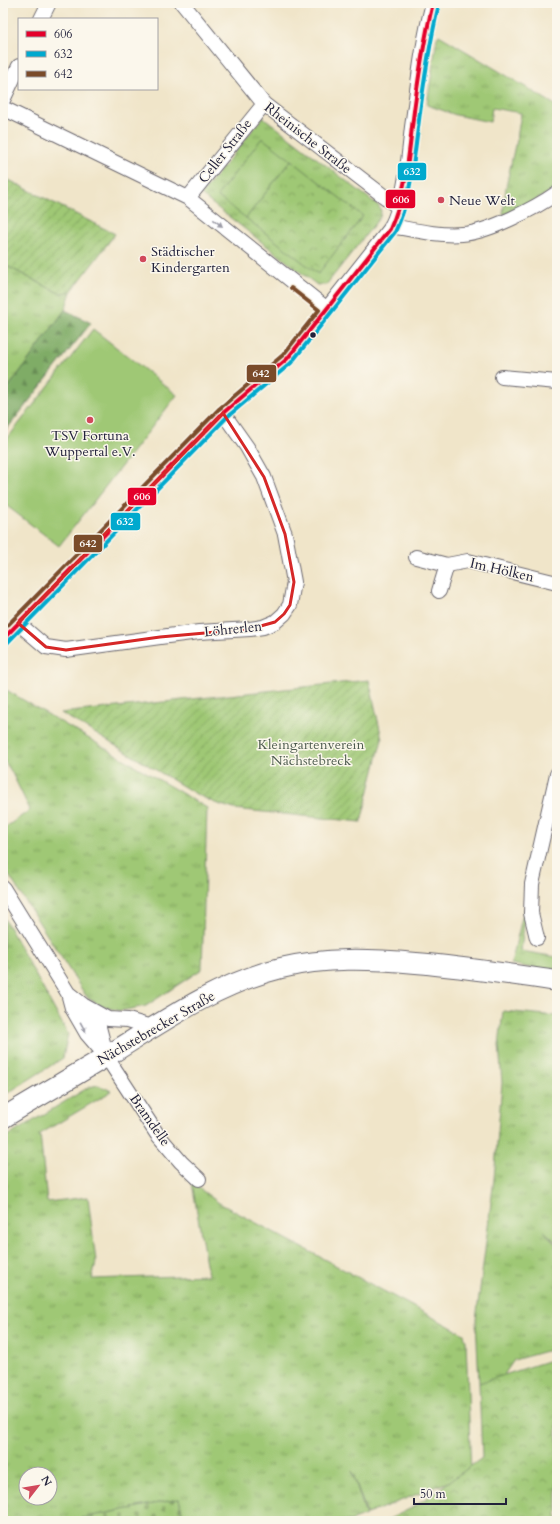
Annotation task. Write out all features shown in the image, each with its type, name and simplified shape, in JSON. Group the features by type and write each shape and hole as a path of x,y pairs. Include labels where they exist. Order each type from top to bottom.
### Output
{"main road":[{"name":"Nächstebrecker Straße","path":"3,1118 151,1027 203,999 250,977 282,968 338,960 388,961 439,965 557,981"}],"street":[{"path":"42,18 49,3"},
{"name":"Rheinische Straße","path":"182,3 264,104 398,207"},
{"path":"3,639 223,413 287,359 392,226 406,173 420,67 427,26 433,3"},
{"path":"3,100 18,68"},
{"name":"Celler Straße","path":"188,198 264,104"},
{"path":"3,108 188,198 327,309"},
{"path":"392,226 442,234 462,234 482,231 527,210 557,193"},
{"path":"502,377 557,382"},
{"name":"Löhrerlen","path":"18,623 46,647 66,650 200,632 263,627 275,622 284,614 290,605 294,582 284,534 264,477 247,447 223,413"},
{"name":"Im Hölken","path":"416,557 447,565 468,561 557,583"},
{"path":"439,591 447,565"},
{"path":"537,938 531,913 532,884 557,774"},
{"name":"Bramdelle","path":"3,888 68,993 72,1008 86,1034 106,1056 157,1134 181,1162 199,1179"},
{"name":"Bramdelle","path":"68,993 83,1005 108,1019 128,1020 151,1027"},
{"name":"Bramdelle","path":"83,1005 99,1027 106,1056"}],"highlighted area":[{"path":"223,413 264,477 285,534 294,582 290,605 284,614 275,622 250,629 160,637 66,650 46,647 18,623"}],"green space":[{"path":"439,35 557,106 557,188 538,199 503,215 506,187 516,145 521,113 492,108 490,122 456,115 427,105 437,38"},
{"path":"263,117 379,206 381,211 380,217 326,285 317,285 201,195"},
{"path":"262,138 291,160 246,218 217,196"},
{"path":"291,160 363,216 318,274 246,218"},
{"path":"3,177 115,234 71,292 59,293 3,264"},
{"path":"3,264 59,293 71,292 65,310 3,395"},
{"path":"65,310 91,323 3,434 3,395"},
{"name":"TSV Fortuna Wuppertal e.V.","path":"93,329 177,395 59,546 3,503 3,444"},
{"name":"Kleingartenverein Nächstebreck","path":"369,680 382,739 361,822 234,809 215,803 196,794 61,713"},
{"path":"3,688 207,808 202,969 146,1006 120,1011 101,1006 86,996 3,866 3,829 30,810 11,771 3,759"},
{"path":"524,909 526,909 521,951 557,957 557,973 511,964"},
{"path":"3,916 68,1034 63,1058 3,1096"},
{"path":"503,1011 557,1016 557,1243 544,1231 557,1245 557,1348 514,1360 499,1382 479,1383 476,1320 494,1179 502,1083 499,1045"},
{"path":"98,1085 112,1091 40,1134 47,1202 88,1197 96,1262 92,1279 208,1275 192,1183 219,1203 464,1334 466,1341 471,1473 367,1514 352,1471 366,1515 350,1521 184,1521 179,1499 67,1521 3,1521 3,1139 89,1087"},
{"path":"557,1358 557,1521 385,1521 414,1507 482,1458 479,1383"},
{"path":"179,1499 184,1521 67,1521"}],"transit line":[{"name":"606","path":"3,639 223,413 287,359 390,229 399,204 405,179 416,96 426,34 433,3"},
{"name":"632","path":"7,643 227,417 291,363 395,232 405,207 411,181 422,97 432,35 439,4"},
{"name":"642","path":"3,630 219,409 283,355 319,310 291,288"}],"place":[{"name":"Neue Welt","path":"441,200"},
{"name":"Städtischer Kindergarten","path":"143,259"},
{"name":"TSV Fortuna Wuppertal e.V.","path":"90,420"}]}
